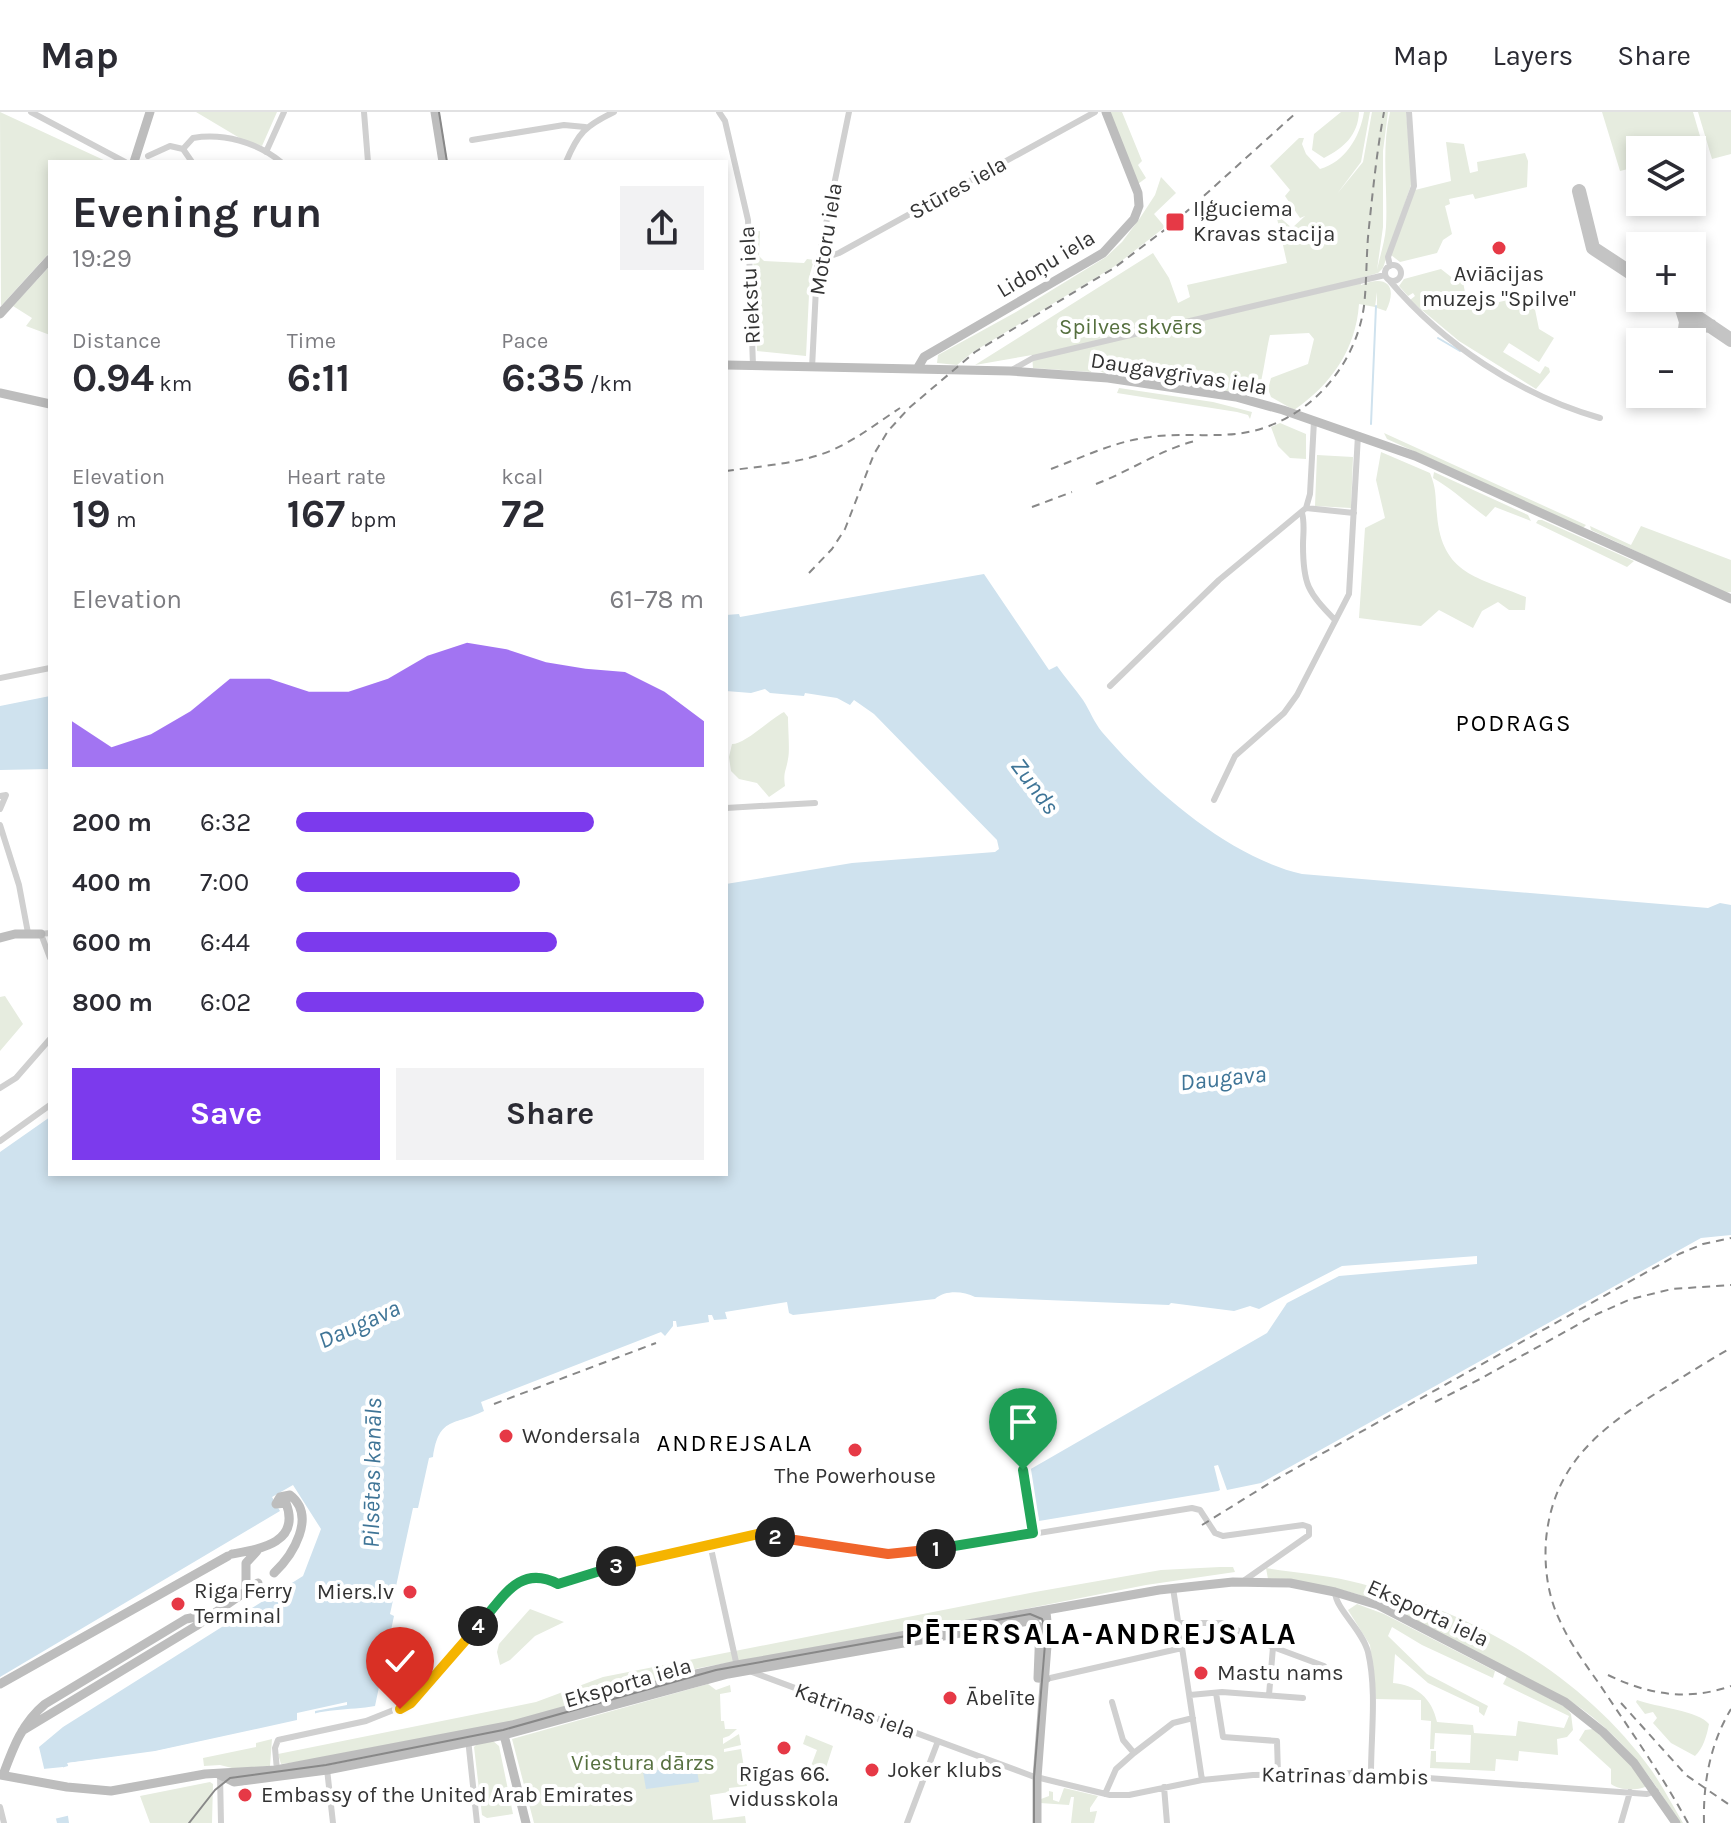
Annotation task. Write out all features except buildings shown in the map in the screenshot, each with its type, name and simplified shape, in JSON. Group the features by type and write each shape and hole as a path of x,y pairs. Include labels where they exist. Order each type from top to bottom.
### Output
{"street":[{"path":"31,112 121,160"},
{"path":"135,160 150,112"},
{"path":"266,152 284,112"},
{"path":"364,112 368,160"},
{"path":"435,112 443,160"},
{"path":"567,160 585,127 614,112"},
{"name":"Riekstu iela","path":"719,112 725,121 748,220 753,366"},
{"name":"Motoru iela","path":"812,368 819,260 849,112"},
{"name":"Stūres iela","path":"819,260 839,253 1095,112"},
{"name":"Lidoņu iela","path":"917,369 924,357 1103,253 1134,219 1139,206 1138,193 1106,112"},
{"path":"1390,266 1388,257 1415,178 1409,112"},
{"path":"472,140 564,125 585,127"},
{"path":"183,149 193,138 213,135 227,137 278,160"},
{"path":"148,156 170,146 183,149 191,160"},
{"path":"0,314 48,261"},
{"path":"1010,371 1033,358 1387,278 1396,280 1400,273 1397,266 1385,270 1387,278 1426,319 1465,350 1535,394 1563,408 1600,418"},
{"name":"Daugavgrīvas iela","path":"728,365 1010,371 1108,378 1236,397 1358,435 1427,461 1731,599"},
{"path":"0,393 48,404"},
{"path":"1314,421 1310,494 1304,510 1305,579 1309,592 1335,620"},
{"path":"1214,800 1235,756 1277,720 1297,695 1349,594 1358,435"},
{"path":"1110,686 1219,580 1304,510 1354,513"},
{"path":"0,678 48,668"},
{"path":"0,809 3,796"},
{"path":"728,808 815,803"},
{"path":"0,825 19,885 28,933"},
{"path":"0,938 28,933 45,934"},
{"path":"0,1088 10,1084 48,1041"},
{"path":"0,1141 48,1106"},
{"path":"1020,1447 1033,1533"},
{"path":"246,1591 246,1563 284,1534 288,1504 276,1504 280,1497 290,1495 301,1517 300,1535 274,1573"},
{"path":"277,1773 275,1748 278,1740 366,1721 411,1703 518,1581 543,1578 558,1584 625,1563 758,1534 896,1554 1192,1508 1200,1510 1215,1533 1223,1536 1303,1525 1309,1527 1309,1535 1242,1582"},
{"path":"710,1544 743,1665"},
{"path":"0,1684 230,1555 260,1550"},
{"name":"Eksporta iela","path":"761,1668 1033,1611 1046,1612 1173,1588 1242,1582 1290,1583 1378,1605 1565,1702 1625,1753 1656,1791 1676,1823"},
{"path":"1,1777 14,1744 33,1714 60,1694 186,1619 210,1614 258,1583"},
{"path":"1173,1588 1202,1780"},
{"path":"1335,1592 1339,1604 1361,1632 1368,1652 1371,1773"},
{"path":"1037,1823 1037,1778 1046,1679 1046,1612"},
{"name":"Eksporta iela","path":"234,1782 503,1731 696,1674 743,1665 761,1668 1029,1621 1046,1612"},
{"path":"1029,1621 1040,1627 1038,1678 1046,1679 1182,1648"},
{"path":"1178,1623 1222,1623 1324,1666"},
{"path":"1269,1695 1273,1647"},
{"name":"Katrīnas iela","path":"743,1665 761,1668 1037,1778"},
{"path":"1190,1695 1216,1693 1303,1698"},
{"path":"1216,1693 1223,1737 1277,1741 1278,1774"},
{"path":"1112,1702 1123,1740 1134,1753"},
{"path":"1105,1794 1116,1769 1134,1753 1173,1723 1193,1718"},
{"path":"503,1731 523,1823"},
{"path":"468,1738 477,1823"},
{"path":"907,1823 938,1741"},
{"path":"327,1766 333,1823"},
{"name":"Eksporta iela","path":"1,1777 111,1791 205,1774 277,1773"},
{"name":"Katrīnas dambis","path":"1037,1778 1105,1794 1129,1795 1202,1780 1278,1774 1371,1773 1647,1794 1656,1791"},
{"path":"220,1775 234,1782 221,1791"},
{"path":"220,1775 221,1823"},
{"path":"1164,1787 1167,1823"},
{"path":"1621,1823 1630,1792"},
{"path":"1,1812 4,1823"}],"green space":[{"path":"0,112 104,160 48,160 48,254 1,306"},
{"path":"196,112 277,112 262,146 243,140"},
{"path":"1109,112 1122,112 1142,161 1138,165 1146,178 1138,184"},
{"path":"1341,112 1359,112 1356,127 1344,145 1324,158 1312,150 1314,134"},
{"name":"Spilves skvērs","path":"1364,112 1370,112 1361,162 1337,194 1363,162 1372,112 1388,112 1383,151 1383,227 1377,270 1386,227 1387,126 1390,112 1406,112 1411,185 1383,268 1378,273 1361,278 1361,285 1378,281 1388,284 1391,295 1386,311 1377,308 1377,292 1375,307 1359,304 1347,351 1330,377 1294,410 1271,397 1268,389 1271,378 1308,364 1314,339 1309,333 1270,335 1259,388 1248,394 1108,374 1092,369 1091,372 1033,368 1032,355 975,365 1153,253 1169,278 1178,303 1190,297 1187,285 1287,263 1276,214 1292,228 1305,216 1300,218 1285,196 1290,190 1270,166 1299,138 1304,138 1302,144 1306,154 1320,169 1329,166 1350,147"},
{"path":"1602,112 1693,112 1700,136 1626,136 1626,170 1620,171"},
{"path":"1698,112 1731,112 1731,154 1712,159"},
{"path":"1446,142 1464,144 1470,173 1478,171 1477,162 1525,153 1528,161 1527,187 1475,199 1473,194 1449,199 1450,204 1445,206 1452,234 1443,240 1437,253 1400,262 1391,255 1415,190 1451,181"},
{"path":"1161,177 1176,193 1154,214 1165,227 1115,266 973,352 957,365 937,363 938,355 1106,257 1140,218 1155,195"},
{"path":"760,231 759,256 764,261 804,263 807,259 814,260 810,274 806,356 757,351 752,232"},
{"path":"48,268 48,334 26,326 32,318 13,306"},
{"path":"1441,269 1463,282 1468,308 1474,307 1475,312 1497,307 1499,302 1513,299 1514,302 1532,295 1539,329 1554,338 1539,362 1509,343 1503,352 1540,374 1545,366 1549,368 1550,372 1536,389 1459,341 1410,300 1415,296 1413,293 1408,296 1399,286 1404,279"},
{"path":"1119,388 1213,402 1252,412 1250,419 1248,415 1237,412 1117,393"},
{"path":"1280,423 1306,434 1306,459 1290,458 1278,446 1271,427"},
{"path":"1384,433 1586,525 1583,528 1387,439"},
{"path":"1381,452 1430,473 1440,535 1446,550 1465,571 1526,597 1525,610 1509,610 1498,602 1482,611 1473,628 1439,610 1421,626 1359,618 1365,528 1385,518 1376,480"},
{"path":"1317,455 1353,457 1351,508 1315,506"},
{"path":"1434,472 1528,515 1531,521 1495,507 1486,517 1433,478"},
{"path":"1538,520 1634,561 1627,567 1536,523"},
{"path":"1590,526 1631,545 1641,526 1731,560 1731,592 1725,593 1591,530"},
{"path":"784,712 788,717 789,745 785,786 769,797 757,783 739,779 731,771 729,757 732,744 744,740"},
{"path":"5,996 23,1024 0,1051 0,997"},
{"path":"1233,1567 1235,1572 1146,1585 699,1668 552,1713 322,1759 281,1764 278,1754 536,1702 603,1677 1035,1592 1161,1570"},
{"path":"1266,1568 1339,1579 1394,1593 1436,1608 1518,1649 1556,1674 1623,1735 1652,1771 1683,1823 1679,1823 1632,1755 1603,1726 1570,1701 1386,1605 1334,1588 1268,1579"},
{"path":"1357,1604 1384,1614 1495,1671 1493,1678 1422,1645 1392,1627 1388,1636 1427,1674 1488,1706 1484,1716 1479,1712 1479,1707 1428,1683 1395,1654 1393,1683 1422,1694 1437,1722 1473,1725 1474,1733 1516,1736 1518,1721 1564,1728 1569,1716 1503,1684 1507,1676 1565,1707 1571,1714 1573,1730 1567,1737 1557,1739 1558,1755 1519,1751 1518,1761 1496,1759 1495,1771 1430,1768 1431,1751 1436,1751 1436,1762 1470,1763 1471,1735 1435,1733 1434,1749 1430,1749 1431,1721 1421,1720 1421,1700 1376,1699 1370,1645 1348,1610"},
{"path":"530,1609 564,1622 535,1636 510,1660 500,1665 499,1644"},
{"name":"Viestura dārzs","path":"708,1684 716,1690 730,1685 731,1692 720,1694 721,1721 724,1721 725,1729 737,1729 723,1738 723,1744 739,1734 741,1745 724,1749 724,1752 741,1749 747,1786 710,1795 713,1820 745,1816 746,1823 534,1823 512,1739"},
{"path":"1637,1700 1687,1713 1709,1724 1698,1753 1695,1756 1671,1743 1653,1723 1657,1718 1653,1712 1645,1714"},
{"path":"1593,1729 1624,1757 1645,1787 1627,1789 1611,1784 1611,1769 1579,1740 1585,1730"},
{"path":"806,1735 833,1746 822,1780 808,1774 817,1750 803,1744"},
{"path":"272,1739 270,1766 236,1769 220,1765 204,1766 203,1758 256,1747 256,1743"},
{"path":"493,1741 499,1746 513,1814 487,1818 482,1815 474,1747"},
{"path":"210,1782 213,1784 212,1823 150,1823 140,1796"},
{"path":"1064,1788 1098,1796 1090,1808 1090,1812 1097,1811 1094,1823 1071,1823 1074,1797 1071,1797 1069,1805 1040,1803 1041,1799 1049,1796 1049,1791 1053,1792 1053,1800 1059,1802"}],"water":[{"path":"984,574 1049,670 1057,666 1102,732 1121,753 1192,818 1246,853 1302,874 1708,908 1720,903 1731,905 1731,1235 1701,1238 1261,1483 1227,1490 1218,1465 1214,1466 1218,1491 1039,1521 1029,1470 1267,1333 1287,1303 1339,1276 1477,1264 1477,1256 1342,1266 1259,1309 1250,1306 1234,1311 1171,1303 975,1297 954,1292 935,1299 793,1315 789,1313 787,1302 725,1312 727,1319 714,1320 712,1315 708,1315 709,1322 677,1327 676,1321 673,1321 665,1336 661,1332 481,1402 484,1411 444,1428 433,1457 429,1458 418,1508 413,1508 390,1614 394,1616 375,1706 325,1711 297,1721 148,1753 68,1763 68,1766 61,1768 69,1823 57,1823 39,1747 63,1727 303,1576 321,1529 293,1485 272,1497 280,1511 0,1677 0,1152 48,1118 48,1176 728,1176 728,884 852,863 995,852 999,849 997,840 874,714 854,700 850,705 837,698 805,693 804,696 770,693 765,689 751,693 728,691 728,615 739,614 740,617"},
{"path":"48,696 48,769 0,770 0,706"},
{"path":"696,1765 699,1782 646,1789 643,1772"}],"pier":[{"path":"347,1702 347,1705 315,1711 315,1718 300,1723 147,1755 67,1763 155,1751 297,1720 297,1713"},
{"path":"63,1767 71,1815 54,1819 43,1769"}],"waterway":[{"path":"1371,424 1376,306"},
{"path":"1438,338 1460,351"}],"taxiway":[{"path":"1579,191 1593,248 1626,270"},
{"path":"1683,312 1685,329 1711,326"},
{"path":"1690,312 1731,340"}],"tram line":[{"path":"439,112 447,160"},
{"path":"189,1823 215,1790 230,1778 326,1765 503,1730 716,1670 1030,1614 1042,1619 1046,1632 1034,1777 1034,1823"}],"railway":[{"path":"809,573 832,549 845,529 874,454 888,431 909,408 975,352 1114,268 1175,222 1297,112"},
{"path":"1051,469 1137,439 1253,431 1294,414 1327,385 1341,368 1351,348 1364,306 1369,227 1384,112"},
{"path":"728,471 792,462 830,451 858,437 900,408"},
{"path":"1096,484 1195,441"},
{"path":"1032,507 1072,492"},
{"path":"1202,1525 1273,1481 1679,1254 1703,1244 1731,1238"},
{"path":"1435,1402 1597,1314 1631,1299 1672,1289 1731,1285"},
{"path":"494,1404 656,1343"},
{"path":"1688,1823 1657,1770 1565,1631 1550,1593 1546,1572 1546,1540 1558,1490 1582,1452 1598,1435 1637,1406 1731,1348"},
{"path":"1608,1675 1638,1687 1669,1694 1715,1691 1731,1686"},
{"path":"1621,1703 1686,1775 1731,1806"},
{"path":"1704,1823 1709,1764 1731,1709"}],"place":[{"name":"Iļģuciema Kravas stacija","path":"1175,222"},
{"name":"Aviācijas muzejs \"Spilve\"","path":"1499,248"},
{"name":"Wondersala","path":"506,1436"},
{"name":"The Powerhouse","path":"855,1450"},
{"name":"Miers.lv","path":"410,1592"},
{"name":"Riga Ferry Terminal","path":"178,1604"},
{"name":"Mastu nams","path":"1201,1673"},
{"name":"Ābelīte","path":"950,1698"},
{"name":"Rīgas 66. vidusskola","path":"784,1748"},
{"name":"Joker klubs","path":"872,1770"},
{"name":"Embassy of the United Arab Emirates","path":"245,1795"}],"district":[{"name":"PODRAGS","path":"1514,723"},
{"name":"ANDREJSALA","path":"735,1443"},
{"name":"PĒTERSALA-ANDREJSALA","path":"1101,1634"}],"route":[{"path":"400,1709 411,1703 522,1579 543,1578 558,1584 625,1563 758,1534 842,1548 910,1554 1033,1533 1023,1470"}],"water label":[{"name":"Zunds","path":"1035,786"},
{"name":"Daugava","path":"1223,1078"},
{"name":"Daugava","path":"359,1324"},
{"name":"Pilsētas kanāls","path":"372,1473"}]}
